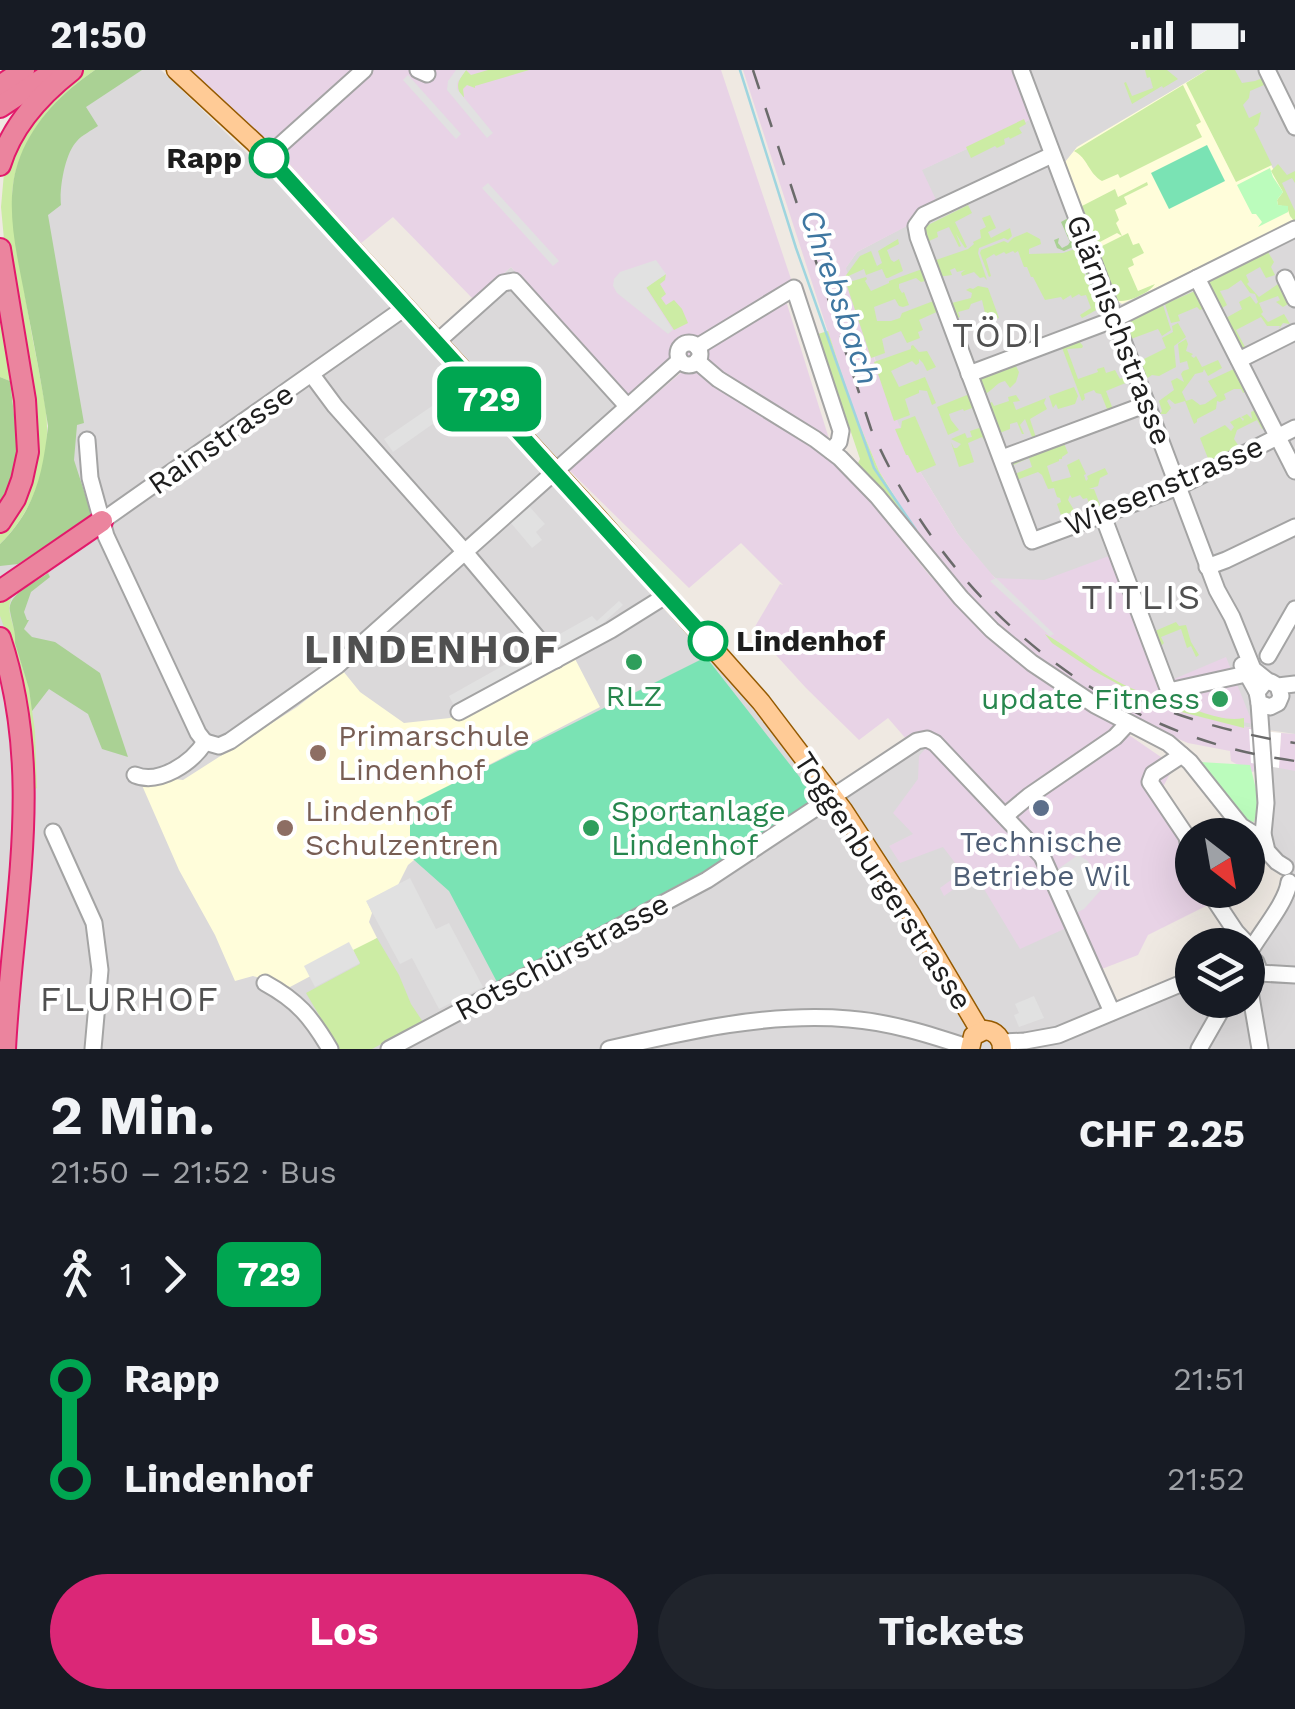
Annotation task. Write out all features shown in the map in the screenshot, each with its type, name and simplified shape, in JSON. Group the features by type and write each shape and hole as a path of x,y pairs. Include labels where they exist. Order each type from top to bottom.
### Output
{"highway":[{"path":"0,86 24,70"},
{"path":"0,107 56,70"},
{"path":"0,166 23,118 72,70"},
{"path":"0,249 26,400 28,452 15,498 0,522"},
{"path":"0,590 102,522"},
{"path":"2,645 21,728 25,800 5,1049"}],"main road":[{"name":"Toggenburgerstrasse","path":"176,70 268,156 753,692 833,796 898,892 980,1031"},
{"path":"970,1049 973,1036 980,1031 996,1033 1002,1046"}],"street":[{"path":"268,156 364,70"},
{"name":"Glärnischstrasse","path":"1021,70 1217,590 1253,668 1276,693"},
{"path":"1267,70 1290,108 1295,127"},
{"path":"1052,155 924,215 916,226 969,374 1002,458 1147,404"},
{"path":"969,374 1115,319 1295,229"},
{"path":"1197,278 1295,471"},
{"path":"1284,278 1295,298"},
{"path":"437,342 503,283 514,281 628,406"},
{"path":"87,440 90,478 106,536 198,733 215,746 230,741 322,679 628,406 691,356 794,288 842,431 831,451"},
{"name":"Rainstrasse","path":"102,522 406,307"},
{"path":"1239,360 1295,332"},
{"path":"691,356 718,379 831,451 860,476 992,630 1054,678 1160,737 1182,755 1235,818"},
{"path":"312,375 556,660"},
{"name":"Wiesenstrasse","path":"1002,458 1032,541 1178,487 1295,428"},
{"path":"1103,516 1169,690 1246,674"},
{"path":"1208,567 1295,527"},
{"name":"Glärnischstrasse","path":"1217,590 1219,606 1246,674 1276,693"},
{"path":"460,712 667,595"},
{"path":"1268,656 1295,608"},
{"path":"1265,818 1262,726 1276,693"},
{"path":"1112,1012 1048,866 1005,816 1115,738 1128,722"},
{"name":"Rotschürstrasse","path":"389,1049 707,880 917,741 927,739 936,743 1005,816"},
{"path":"135,775 146,778 165,774 192,759 205,742"},
{"path":"1175,819 1150,782 1153,774 1182,755"},
{"path":"53,832 94,923 100,970 93,1049"},
{"path":"1265,842 1267,851 1292,877 1265,940"},
{"path":"1265,970 1295,975"},
{"path":"265,983 296,1002 314,1021 330,1049"},
{"path":"1002,1046 1058,1035 1175,986"},
{"path":"609,1049 718,1026 828,1018 880,1023 970,1049"},
{"path":"1199,1049 1217,1018"},
{"path":"1257,1018 1260,1049"}],"shaded area":[{"path":"99,70 161,70 287,192 428,343 511,267 627,406 555,471 833,795 927,739 1005,816 1112,1012 1175,988 1175,1018 1265,1018 1265,935 1288,902 1292,874 1271,848 1267,764 1295,767 1295,1049 0,1049 0,554 14,545 54,467 22,225"},
{"path":"191,70 721,70 794,288 728,338 786,301 835,458 930,576 1010,653 1174,766 1163,787 1177,818 1175,908 1202,908 1148,935 1138,955 1094,972 1073,925 1020,949 975,874 944,896 940,888 962,872 943,847 900,863 889,846 913,834 893,813 918,779 919,756 936,736 907,740 888,718 859,740 753,630 780,584 783,585 741,543 689,588 568,469 696,360 627,406 511,267 474,300 393,217 360,244"},
{"path":"456,70 466,70 457,89 493,133 487,138 447,90"},
{"path":"743,70 1021,70 1038,116 922,170 938,204 911,224 857,252 846,268 883,386 915,463 958,534 995,578 1044,580 1117,553 1174,679 1226,657 1253,724 1215,717 1254,728 1257,771 1251,772 1231,761 1230,751 1188,743 1145,725 1082,690 1022,648 978,608 922,540 879,471 853,409"},
{"path":"1026,70 1295,70 1295,734 1240,726 1161,698 1054,634 989,572 958,534 897,425 845,269 857,252 910,224 921,170 1042,114"},
{"path":"1207,70 1225,70 1295,214 1295,225 1122,304 1116,300 1065,162 1077,147"},
{"path":"408,75 461,134 456,139 403,80"},
{"path":"488,183 559,261 553,266 482,188"},
{"path":"656,260 666,274 646,288 673,330 668,334 613,286 620,272"},
{"path":"448,395 457,407 393,452 384,439"},
{"path":"529,506 545,524 536,532 542,540 532,548 510,522"},
{"path":"996,578 1054,634 1050,636 990,581"},
{"path":"619,601 623,605 601,625 604,630 457,711 449,696 592,616 597,621"},
{"name":"Lindenhof Schulzentren","path":"573,655 600,707 452,784 410,851 414,860 398,885 367,902 372,913 369,922 377,938 290,987 253,976 235,981 141,783 166,778 183,780 297,707 343,671 360,692 404,723 450,718"},
{"path":"1281,733 1295,734 1295,771 1279,768"},
{"path":"1078,855 1088,861 1101,890 1076,913 1058,869"},
{"path":"410,878 436,929 449,923 483,987 439,1009 412,958 400,964 366,901"},
{"path":"349,942 360,963 315,987 304,966"},
{"path":"1034,996 1044,1018 1019,1027 1015,1004"}],"green space":[{"path":"83,70 95,70 66,92 42,119 24,150 13,185 14,222 45,404 47,443 36,490 21,519 0,544 0,532 27,488 1,207 4,173 30,118"},
{"path":"95,70 142,70 86,107 98,126 81,137 69,154 61,205 48,215 84,423 77,425 74,460 93,519 18,564 0,566 0,544 22,518 35,490 48,426 13,230 15,175 26,143 42,119 61,97"},
{"path":"466,70 471,75 488,70 529,70 475,88 467,85 462,97 458,83"},
{"path":"1145,70 1167,70 1178,79 1132,104 1124,83 1132,96 1153,88"},
{"path":"1207,70 1235,70 1242,83 1265,77 1272,95 1264,85 1250,91 1243,105 1249,118 1261,112 1254,128 1272,165 1236,182 1186,83"},
{"path":"1183,85 1201,122 1196,125 1202,137 1120,178 1118,174 1102,181 1074,151"},
{"path":"1024,119 1026,124 1019,128 1022,133 971,158 966,147"},
{"path":"1207,145 1225,181 1169,209 1151,173"},
{"path":"1278,164 1287,175 1295,171 1295,183 1292,178 1282,183 1295,211 1295,222 1287,207 1278,205 1283,192 1271,171"},
{"path":"1270,168 1283,192 1278,205 1288,206 1288,212 1258,227 1262,222 1252,214 1237,185"},
{"path":"1147,182 1148,185 1124,197 1127,204 1115,210 1122,236 1117,233 1096,244 1082,206 1115,189 1118,197"},
{"path":"968,205 972,213 955,222 967,247 956,234 959,247 949,227 937,232 938,237 926,245 924,227"},
{"path":"990,215 996,228 988,232 991,238 1010,228 1012,236 979,248 987,280 974,272 962,276 965,270 957,272 955,268 950,270 952,275 938,277 933,261 968,249 981,238 980,230 986,227 982,218"},
{"path":"1070,217 1105,305 1100,308 1075,246 1064,251 1057,248 1054,240 1059,238 1062,248 1068,245 1061,222"},
{"path":"1027,232 1040,239 1041,244 1029,249 1029,254 1075,249 1098,309 1082,318 1080,315 1091,308 1086,295 1045,300 1018,251 986,259 989,277 981,250 1008,243"},
{"path":"1128,233 1133,245 1139,243 1144,253 1132,259 1134,265 1128,268 1138,291 1155,284 1138,297 1118,301 1098,248"},
{"path":"898,239 899,244 887,250 891,260 899,259 903,271 886,278 882,269 866,275 864,269 844,278 860,256 871,251 877,266 882,263 878,251"},
{"path":"1268,252 1275,275 1266,278 1260,267 1246,275 1247,284 1259,297 1281,282 1290,301 1283,307 1276,302 1280,300 1278,296 1259,303 1261,314 1268,322 1284,314 1290,324 1283,323 1279,329 1280,326 1267,326 1261,317 1236,330 1245,347 1255,347 1241,351 1224,319 1242,309 1239,302 1250,296 1256,304 1255,294 1241,280 1220,291 1227,305 1219,310 1208,283"},
{"path":"925,268 925,281 916,278 899,284 909,305 899,306 895,299 874,307 877,321 900,318 902,313 936,300 941,310 919,320 923,330 918,332 920,338 907,343 901,331 882,339 885,353 871,358 846,283 866,277 871,291"},
{"path":"0,273 25,418 19,456 10,381 0,377"},
{"path":"666,274 660,284 666,294 661,298 666,305 674,300 688,323 674,330 646,287"},
{"path":"988,288 999,318 987,322 982,300 958,312 960,317 954,319 948,304 971,298 972,293 966,290"},
{"path":"1197,290 1205,308 1178,315 1180,321 1171,323 1165,304"},
{"path":"1163,305 1171,330 1162,336 1158,329 1131,339 1125,324"},
{"path":"1178,323 1186,337 1174,346 1176,367 1146,379 1140,361 1166,348 1162,338 1173,332 1172,326"},
{"path":"828,331 853,409 879,471 909,521 906,523 857,465 860,459 818,334"},
{"path":"1186,339 1186,351 1196,356 1202,367 1218,360 1222,368 1208,376 1204,369 1195,374 1182,392 1186,401 1205,404 1217,396 1208,381 1236,368 1248,390 1243,393 1234,389 1224,394 1226,399 1217,401 1216,409 1194,424 1185,401 1175,404 1169,399 1171,408 1160,414 1159,401 1174,390 1171,381 1177,378 1184,382 1181,374 1189,369 1187,361 1180,363 1178,344"},
{"path":"1078,340 1082,348 1067,349 1078,379 1104,367 1106,373 1115,370 1120,379 1124,370 1128,382 1106,391 1114,412 1103,417 1101,412 1107,409 1101,394 1094,390 1084,394 1082,401 1061,345"},
{"path":"913,345 919,352 927,351 936,367 927,371 919,359 916,365 912,361 891,371 899,387 925,377 936,403 932,405 927,391 919,390 905,399 910,415 894,421 874,362"},
{"path":"1012,363 1019,372 1016,382 1010,388 1002,382 983,395 978,378"},
{"path":"0,377 10,381 19,456 0,508"},
{"path":"1074,387 1078,396 1075,404 1058,409 1056,404 1053,408 1049,396"},
{"path":"972,393 979,413 975,415 972,408 949,414 959,430 948,435 937,407"},
{"path":"1016,395 1020,401 1013,402 1016,410 1046,398 1047,409 1030,419 1037,441 1034,442 1025,419 1020,425 1024,434 1017,422 997,434 986,405 1009,401 1008,397"},
{"path":"1257,409 1267,427 1262,429 1257,420 1237,430 1234,439 1242,451 1211,466 1200,438 1225,425 1231,431 1234,427 1230,422 1240,417 1243,421 1241,417 1247,414 1252,419 1251,412"},
{"path":"915,416 936,465 917,473 895,429"},
{"path":"985,430 989,440 982,437 968,443 974,462 959,467 951,442 954,448 961,444 951,439 965,433 967,438 972,437 970,431"},
{"path":"1063,441 1068,453 1047,466 1052,482 1071,477 1067,465 1079,459 1086,481 1087,476 1105,468 1108,474 1100,478 1098,486 1089,489 1094,489 1102,510 1092,511 1087,498 1070,495 1068,500 1074,510 1062,518 1057,504 1060,498 1054,488 1048,489 1042,475 1038,472 1014,481 1012,475 1032,467 1029,458 1009,467 1011,459"},
{"path":"48,573 50,577 31,592 24,612 29,620 24,629 32,637 55,642 100,673 128,757 102,749 88,714 49,689 32,711 10,605 17,594"},
{"path":"6,592 11,600 15,643 29,689 35,731 37,788 30,792 8,638 0,616 0,596"},
{"path":"1176,622 1186,625 1199,655 1196,657 1191,646 1187,648 1181,629 1161,637 1161,646 1155,631"},
{"path":"1045,634 1118,682 1215,716 1244,718 1244,728 1158,706 1094,671"},
{"name":"Sportanlage Lindenhof","path":"706,657 816,798 723,861 497,982 449,891 414,860 410,851 410,805"},
{"path":"1199,763 1250,765 1259,801 1255,818 1238,813"},
{"path":"377,938 423,1022 372,1049 339,1049 306,993 360,964 353,950"}],"pier":[{"path":"1249,729 1281,733 1279,768 1251,763"}],"waterway":[{"name":"Chrebsbach","path":"740,70 796,248 874,468 916,530"}],"railway":[{"path":"753,70 871,429 903,492 942,551 988,604 1040,651 1097,691 1159,723 1225,747 1295,761"},
{"path":"1137,698 1214,726 1295,743"}],"bus line":[{"name":"729","path":"269,158 708,641"}],"place":[{"name":"Rapp","path":"269,158"},
{"name":"Lindenhof","path":"708,641"},
{"name":"RLZ","path":"634,662"},
{"name":"update Fitness","path":"1220,699"},
{"name":"Primarschule Lindenhof","path":"318,753"},
{"name":"Technische Betriebe Wil","path":"1041,808"},
{"name":"Lindenhof Schulzentren","path":"285,828"},
{"name":"Sportanlage Lindenhof","path":"591,828"}],"district":[{"name":"TÖDI","path":"998,335"},
{"name":"TITLIS","path":"1142,597"},
{"name":"LINDENHOF","path":"432,649"},
{"name":"FLURHOF","path":"130,999"}]}
